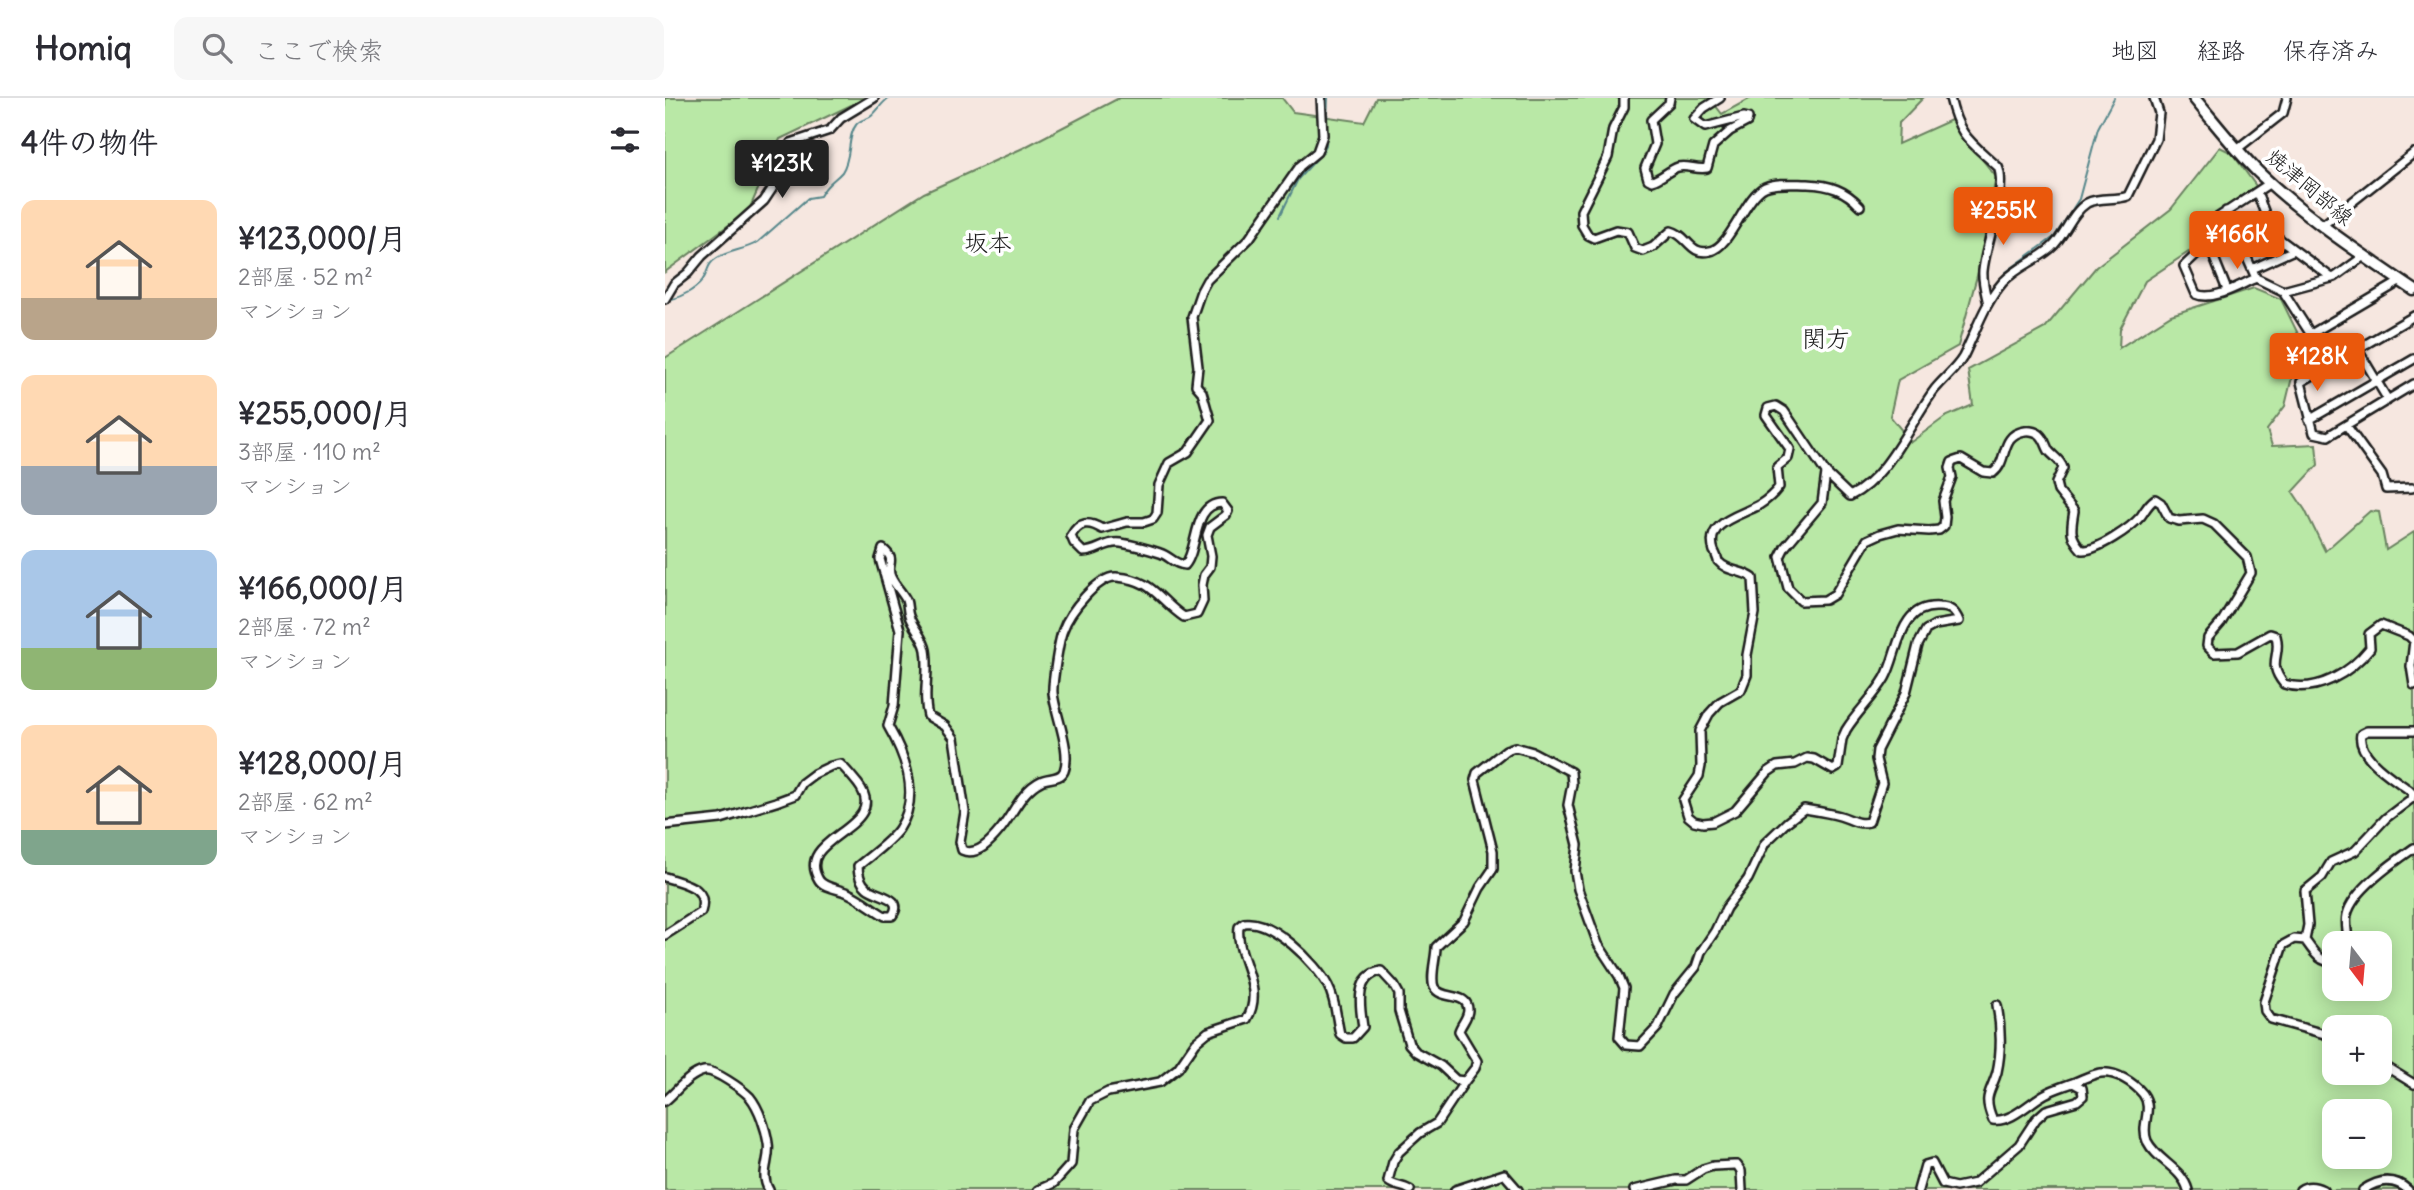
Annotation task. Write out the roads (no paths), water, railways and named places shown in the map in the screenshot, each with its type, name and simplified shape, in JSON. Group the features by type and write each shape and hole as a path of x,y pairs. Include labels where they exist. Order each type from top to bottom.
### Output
{"main road":[{"name":"焼津岡部線","path":"2194,98 2270,183 2364,256 2414,290"}],"street":[{"path":"666,298 674,284 688,273 702,256 764,201 772,189 785,152 791,143 830,130 841,118 874,98"},
{"path":"665,825 722,819 776,802 795,795 802,783 814,774 839,764 864,792 867,802 865,812 818,853 815,867 819,881 825,886 850,894 885,916 892,916 896,911 892,899 867,888 861,881 858,866 898,831 909,807 906,761 888,726 894,706 900,629 880,559 883,549 890,554 892,560 888,572 905,599 909,617 926,647 928,671 924,704 928,716 945,726 954,738 965,812 960,842 963,850 969,854 976,853 1000,830 1028,792 1041,781 1058,777 1064,771 1066,744 1052,690 1063,630 1096,585 1103,579 1114,576 1148,586 1184,617 1197,614 1203,601 1204,575 1210,567 1207,535 1210,527 1228,511 1221,503 1209,506 1199,520 1191,558 1185,565 1177,565 1163,554 1119,542 1105,543 1092,552 1083,552 1071,536 1075,528 1082,524 1091,522 1102,529 1127,522 1145,522 1153,519 1157,513 1159,485 1169,463 1188,452 1210,420 1202,392 1196,385 1198,367 1192,317 1201,291 1207,281 1249,239 1300,166 1317,152 1323,135 1321,98"},
{"path":"1624,98 1624,107 1613,129 1608,157 1581,211 1581,225 1588,235 1594,238 1623,230 1628,232 1635,248 1643,251 1653,247 1671,231 1679,234 1692,249 1710,252 1722,245 1758,191 1768,186 1793,183 1831,187 1850,195 1860,206"},
{"path":"1670,98 1669,103 1651,120 1655,144 1645,168 1648,179 1652,181 1676,168 1707,168 1713,146 1730,131 1747,122 1748,118 1744,117 1705,127 1694,119 1704,108 1720,98"},
{"path":"1950,98 1961,132 2002,174 1983,268 1988,304"},
{"path":"1410,1190 1388,1181 1393,1162 1399,1152 1420,1133 1437,1123 1475,1068 1477,1060 1459,1031 1468,1012 1467,1004 1462,999 1441,994 1433,983 1436,947 1464,920 1493,869 1493,851 1475,780 1477,773 1506,750 1522,747 1570,772 1573,784 1568,805 1578,845 1575,871 1579,889 1598,944 1619,976 1623,988 1619,1037 1626,1045 1640,1046 1658,1027 1674,994 1696,967 1701,952 1716,930 1726,908 1748,879 1765,843 1787,821 1804,809 1844,817 1862,824 1873,817 1882,783 1876,759 1877,750 1906,693 1918,646 1926,630 1935,625 1959,621 1956,612 1935,606 1913,615 1904,625 1887,674 1846,730 1839,754 1840,762 1833,771 1814,759 1807,758 1795,764 1777,766 1768,772 1735,811 1713,822 1694,821 1688,816 1683,800 1699,776 1700,731 1709,714 1720,702 1741,690 1747,675 1747,655 1755,613 1752,578 1733,571 1718,561 1712,543 1714,531 1727,519 1772,497 1779,487 1777,467 1788,458 1790,449 1766,415 1768,408 1776,406 1784,411 1826,473 1850,496 1859,491 1889,461 1937,387 1962,357 1988,304 2011,275 2050,249 2083,206 2099,199 2128,196 2156,138 2159,113 2154,98"},
{"path":"2237,149 2283,113 2287,98"},
{"path":"2323,225 2414,153"},
{"path":"2256,278 2215,295 2201,297 2196,294 2184,266 2208,243 2217,218 2270,183"},
{"path":"2257,192 2271,229 2277,237 2332,278"},
{"path":"2226,211 2256,278 2283,291 2331,366"},
{"path":"2208,243 2227,290"},
{"path":"2252,269 2294,250"},
{"path":"2283,291 2332,278 2364,256"},
{"path":"2311,334 2401,281"},
{"path":"2414,316 2301,382 2314,433 2328,436 2414,384"},
{"path":"2358,350 2388,400"},
{"path":"2309,420 2414,359"},
{"path":"2346,425 2382,475 2386,489 2412,488"},
{"path":"1826,473 1822,503 1785,547 1780,557 1788,588 1801,601 1825,600 1835,594 1867,540 1898,529 1929,531 1939,530 1944,526 1943,501 1952,477 1949,468 1952,462 1961,459 1983,472 1993,473 1998,469 2008,440 2026,431 2034,432 2040,435 2050,451 2060,459 2063,468 2056,483 2058,491 2074,511 2071,529 2074,541 2082,550 2090,550 2117,535 2141,516 2148,503 2155,499 2161,503 2169,518 2179,521 2203,519 2214,524 2247,557 2251,573 2221,623 2208,638 2207,646 2214,653 2238,652 2270,634 2276,636 2278,642 2274,668 2279,677 2284,684 2309,687 2325,683 2360,660 2369,648 2369,634 2381,625 2409,636 2414,641 2411,666 2414,685"},
{"path":"2305,940 2308,925 2305,891 2322,877 2331,862 2355,851 2386,818 2411,799 2412,793 2367,756 2361,747 2361,734 2367,731 2414,731"},
{"path":"2347,931 2348,911 2355,900 2368,885 2414,848"},
{"path":"665,877 694,888 701,892 703,897 701,912 665,935"},
{"path":"1038,1190 1054,1183 1071,1164 1074,1129 1090,1101 1108,1092 1160,1082 1178,1068 1196,1042 1208,1032 1247,1019 1252,1011 1254,998 1251,976 1238,935 1239,927 1244,923 1258,924 1278,934 1306,957 1327,983 1340,1034 1346,1038 1353,1038 1363,1027 1360,1007 1362,985 1374,972 1381,971 1395,985 1399,994 1399,1011 1409,1044 1456,1080 1465,1081"},
{"path":"2322,959 2305,940 2294,939 2283,945 2264,1002 2265,1011 2271,1019 2322,1033"},
{"path":"1997,1004 2001,1040 1996,1073 1987,1094 1993,1120 2012,1116 2046,1093 2073,1083 2101,1073 2116,1075 2131,1083 2144,1096 2148,1107 2144,1131 2147,1140 2185,1179 2188,1190"},
{"path":"665,1101 697,1073 706,1070 718,1074 750,1097 768,1142 769,1155 763,1176 769,1190"},
{"path":"2392,1070 2414,1084"},
{"path":"1918,1190 1925,1165 1932,1163 1943,1184 1956,1187 1975,1183 2019,1145 2036,1119 2046,1110 2077,1101 2083,1096 2082,1088 2073,1083"},
{"path":"1634,1190 1676,1180 1686,1181 1703,1169 1713,1166 1734,1165 1741,1171 1742,1190"},
{"path":"1455,1190 1504,1174 1518,1190"},
{"path":"2363,1190 2380,1181 2393,1181 2408,1190"},
{"path":"2300,1190 2314,1186 2323,1190"}],"waterway":[{"path":"669,300 684,295 699,285 710,264 717,258 758,242 808,198 820,196 842,172 856,125 870,117 889,98"},
{"path":"1280,216 1298,179 1326,145 1328,98"},
{"path":"1993,289 2006,272 2054,237 2079,199 2098,128 2114,98"}],"district":[{"name":"坂本","path":"988,242"},
{"name":"関方","path":"1826,338"}]}
